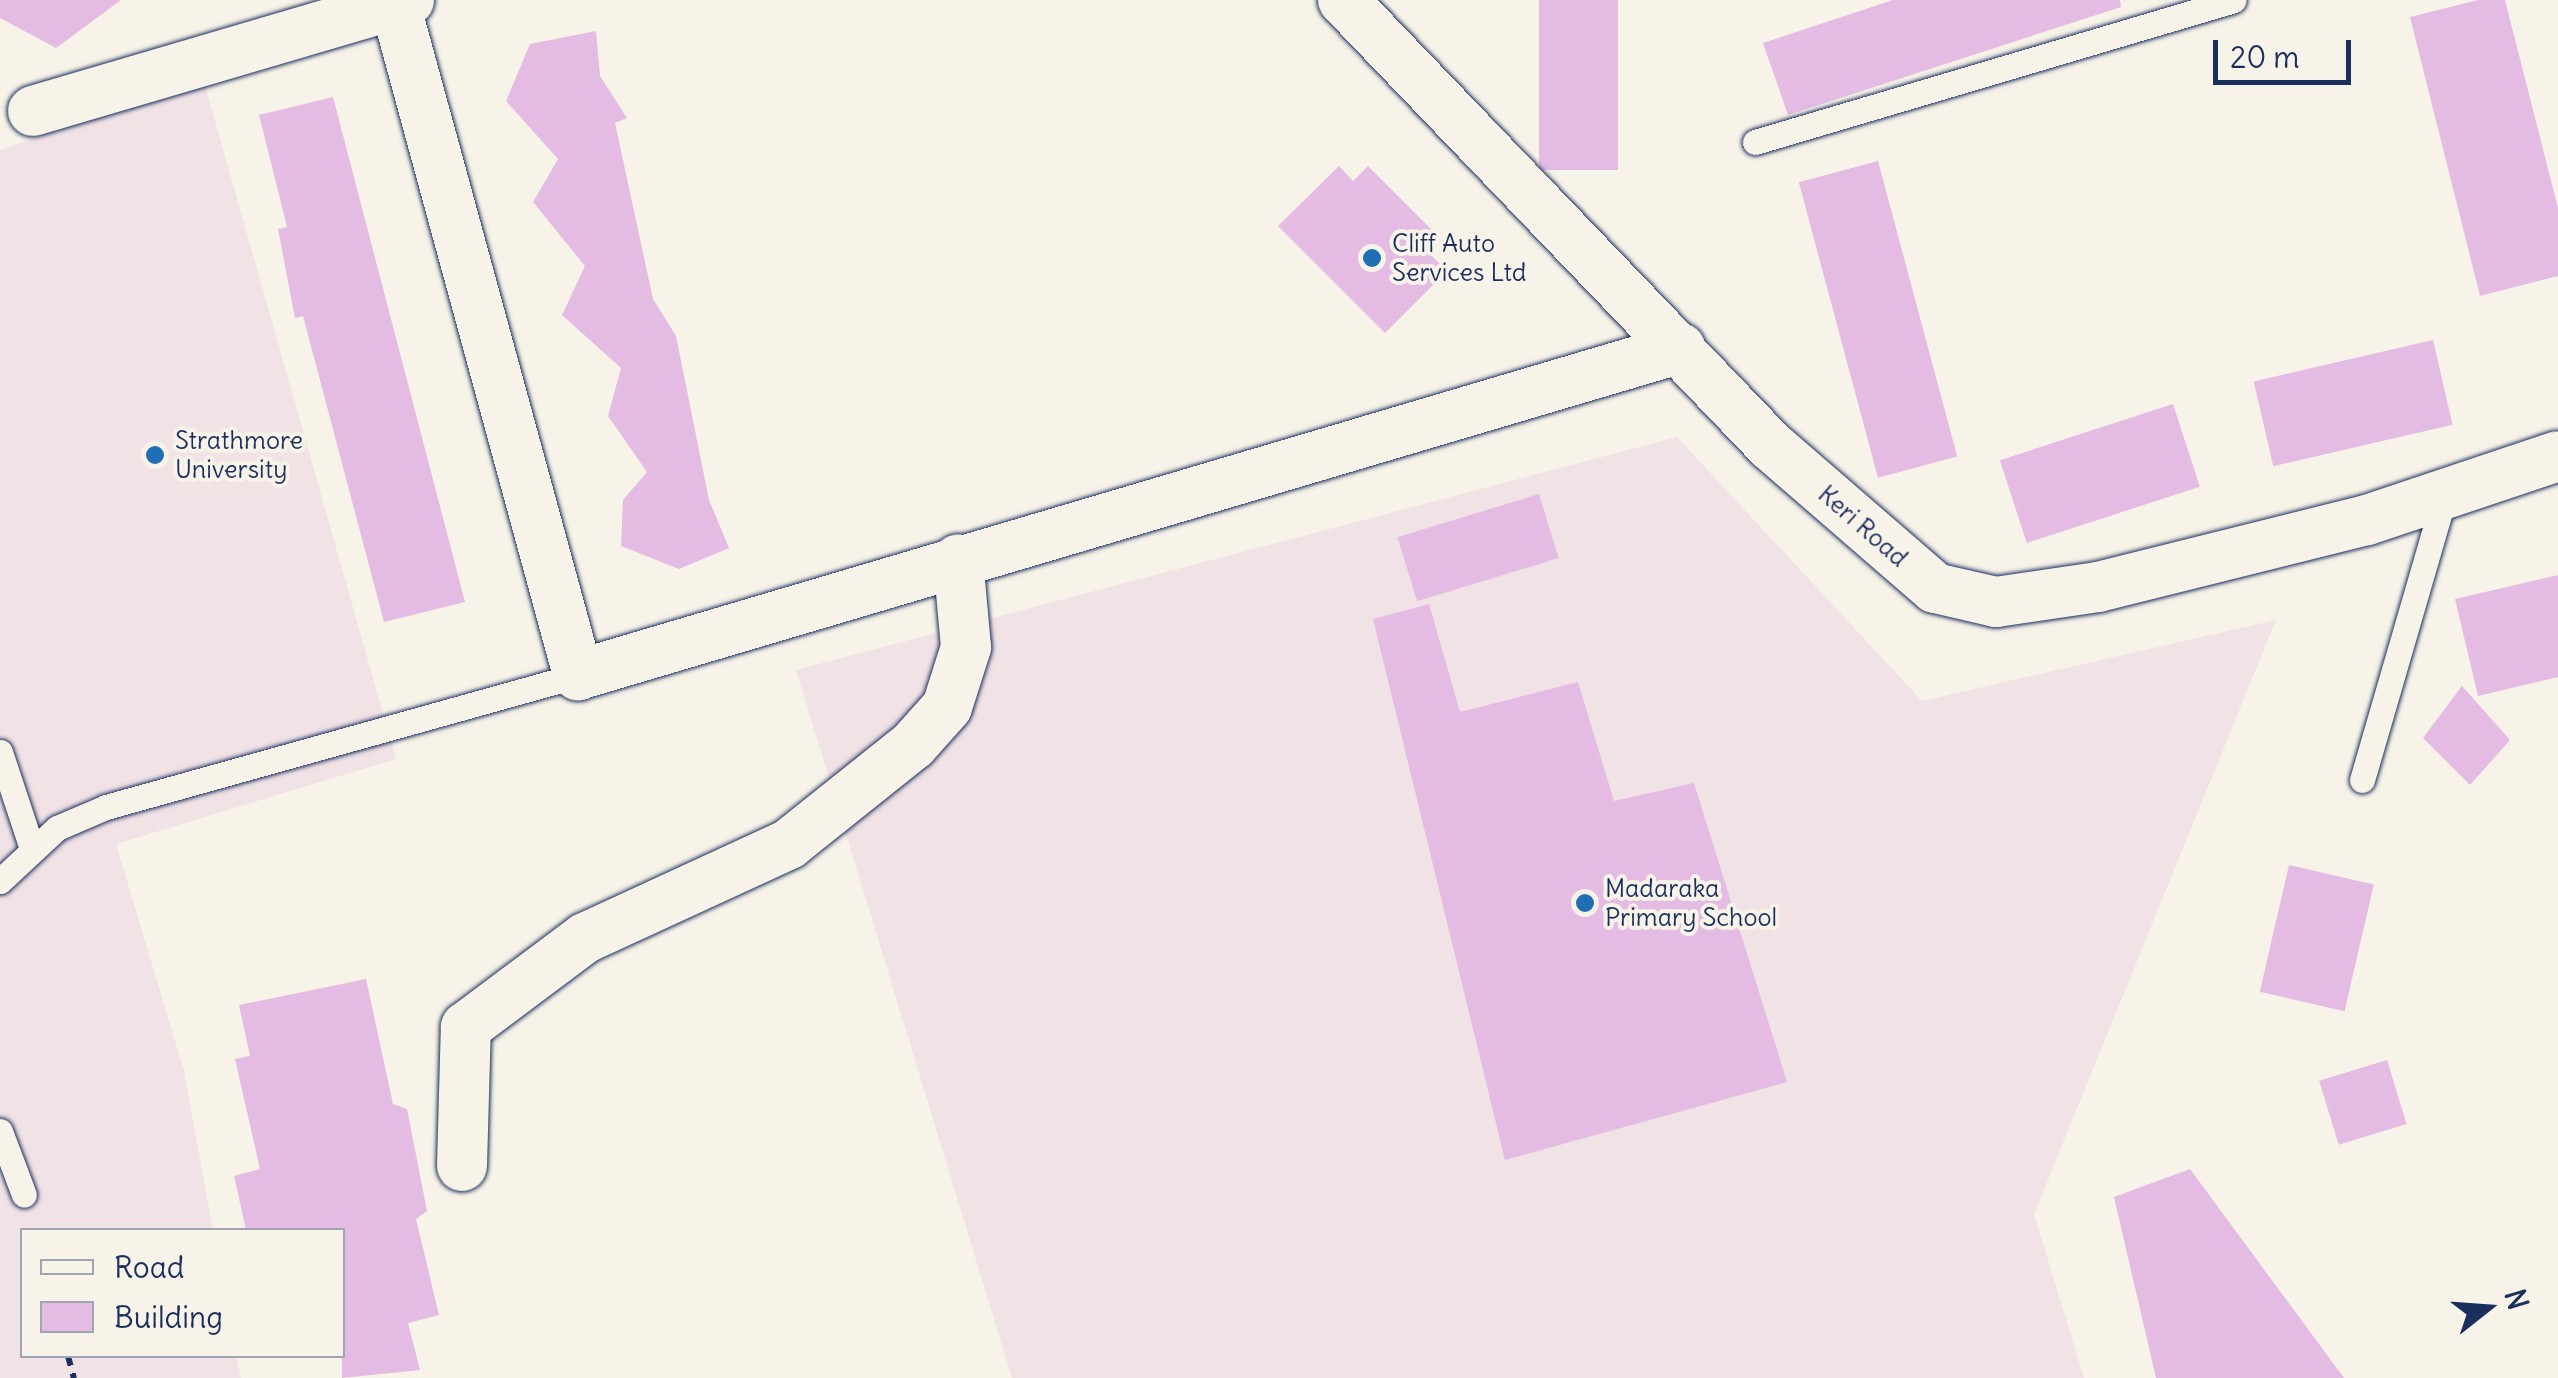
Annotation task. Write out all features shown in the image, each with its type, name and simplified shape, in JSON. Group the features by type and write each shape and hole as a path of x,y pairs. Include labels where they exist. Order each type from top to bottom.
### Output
{"street":[{"name":"Keri Road","path":"1343,0 1770,445 1935,588 1964,599 2098,587 2445,494 2558,456"},
{"path":"33,112 402,2 578,675 958,559 1265,477 1681,348"},
{"path":"462,1166 466,1027 585,938 789,844 913,744 946,707 966,647 958,559"}],"lane":[{"path":"1755,142 2233,0"},
{"path":"2362,780 2445,494"},
{"path":"0,881 32,849 106,808 578,675"},
{"path":"0,752 32,849"},
{"path":"0,1131 24,1195"}],"shaded area":[{"name":"Strathmore University","path":"204,82 396,759 116,844 184,1071 213,1228 20,1228 20,1358 236,1358 241,1378 0,1378 0,150"},
{"path":"1677,437 1922,701 2276,620 2034,1214 2084,1378 1012,1378 796,670"}],"building":[{"path":"0,0 121,0 56,48 0,18"},
{"path":"1539,0 1618,0 1618,170 1539,170"},
{"path":"1893,0 2120,0 2121,7 1788,115 1763,43"},
{"path":"2478,0 2505,0 2558,208 2558,276 2480,296 2410,17"},
{"path":"596,31 600,76 627,118 615,123 653,299 676,336 709,500 729,548 679,569 621,546 623,500 647,472 608,416 621,368 562,315 585,266 533,202 558,159 506,101 530,44"},
{"path":"333,97 465,602 384,622 303,316 295,318 278,229 287,227 259,115"},
{"path":"1878,161 1957,457 1878,478 1799,182"},
{"name":"Cliff Auto Services Ltd","path":"1339,166 1353,181 1368,166 1434,232 1421,245 1447,271 1385,333 1278,226"},
{"path":"2433,340 2453,425 2273,466 2254,381"},
{"path":"2173,404 2200,487 2027,543 2000,460"},
{"path":"1539,494 1559,558 1417,601 1397,537"},
{"path":"2558,575 2558,677 2478,696 2455,599"},
{"name":"Madaraka Primary School","path":"1429,604 1460,712 1578,682 1614,801 1694,783 1787,1082 1505,1160 1373,619"},
{"path":"2462,686 2510,740 2470,785 2423,738"},
{"path":"2289,865 2374,885 2345,1011 2260,992"},
{"path":"366,979 393,1104 407,1109 427,1211 416,1219 439,1315 408,1323 420,1370 342,1378 345,1228 246,1228 234,1176 260,1169 235,1059 250,1056 239,1005"},
{"path":"2387,1060 2407,1124 2339,1145 2319,1081"},
{"path":"2190,1169 2344,1378 2156,1378 2114,1197"}],"place":[{"name":"Cliff Auto Services Ltd","path":"1372,258"},
{"name":"Strathmore University","path":"155,455"},
{"name":"Madaraka Primary School","path":"1585,903"}]}
